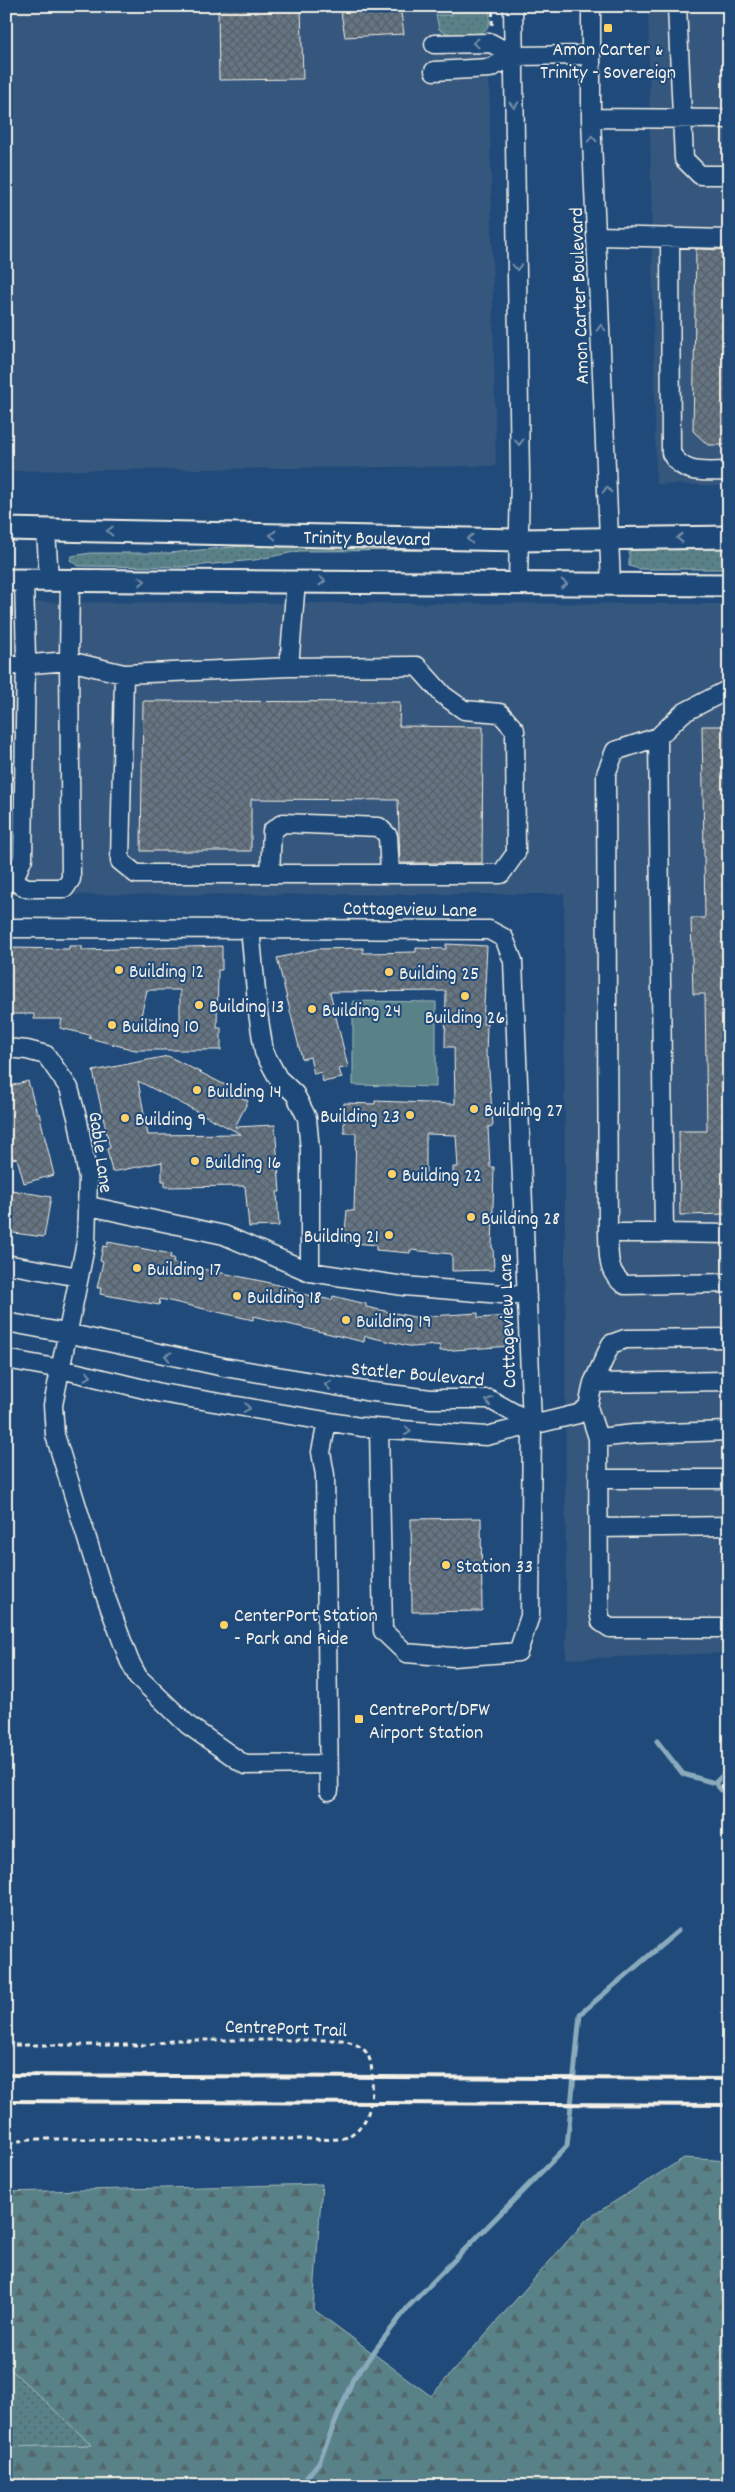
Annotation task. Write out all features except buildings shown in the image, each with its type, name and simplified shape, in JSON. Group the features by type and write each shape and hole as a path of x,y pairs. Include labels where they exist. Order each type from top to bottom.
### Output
{"main road":[{"name":"Trinity Boulevard","path":"6,529 519,540 729,537"},
{"path":"15,580 70,582 296,580 729,585"}],"street":[{"path":"512,6 520,476 518,583"},
{"name":"Amon Carter Boulevard","path":"591,6 592,118 610,584"},
{"path":"677,6 680,120 684,159 700,175 729,175"},
{"path":"434,44 491,42 514,56"},
{"path":"434,72 490,68 514,56 591,55"},
{"path":"592,118 729,119"},
{"path":"597,236 729,239"},
{"path":"670,237 671,453 681,467 729,471"},
{"path":"46,530 48,580"},
{"path":"7,878 17,872 23,858 26,666 15,580"},
{"path":"289,667 296,580"},
{"path":"7,878 27,888 65,888 71,878 70,582"},
{"path":"6,666 26,666 69,661 124,674 289,667 417,666 443,695 464,710 500,712 516,730 516,853 501,874 136,874 120,861 124,674"},
{"path":"729,689 683,713 658,736 615,751 606,774 608,1233 611,1271 616,1279 625,1285 729,1283"},
{"path":"658,736 664,1232"},
{"path":"270,874 272,831 283,823 379,827 388,836 390,874"},
{"name":"Cottageview Lane","path":"6,928 489,930 504,938 512,960 532,1423 530,1616 518,1652 453,1657 406,1652 383,1631 379,1429"},
{"path":"250,928 258,1013 264,1052 278,1078 295,1094 307,1118 310,1150 310,1272"},
{"name":"Gable Lane","path":"6,1048 27,1050 46,1055 69,1088 78,1121 88,1178 86,1242 66,1333 53,1405 55,1435 100,1580 129,1660 138,1677 188,1725 245,1765 328,1764"},
{"path":"88,1206 224,1235 310,1272 404,1286 527,1296"},
{"path":"608,1233 729,1234"},
{"path":"6,1264 79,1276"},
{"name":"Statler Boulevard","path":"6,1322 224,1367 365,1391 431,1399 489,1399 532,1423"},
{"path":"729,1338 625,1339 611,1344 593,1383 588,1407 598,1438 599,1610 601,1622 610,1628 729,1628"},
{"path":"6,1359 61,1369 161,1393 327,1422 379,1429 486,1436 532,1423 578,1414 588,1407"},
{"path":"593,1383 729,1382"},
{"path":"327,1422 321,1452 325,1476 329,1791"},
{"path":"598,1438 634,1434 729,1431"},
{"path":"599,1479 729,1479"},
{"path":"599,1528 729,1526"}],"path":[{"path":"492,25 493,6"},
{"name":"CentrePort Trail","path":"6,2045 145,2045 178,2040 342,2040 356,2044 366,2052 372,2066 371,2093 366,2118 358,2129 347,2137 314,2139 29,2139 6,2144"}],"shaded area":[{"path":"6,6 488,6 496,466 6,471"},
{"path":"648,6 729,6 729,486 656,484"},
{"path":"6,602 729,604 729,1653 566,1659 564,894 6,895"}],"green space":[{"path":"452,6 489,6 490,19 488,26 479,34 465,36 444,32 439,29 436,15 452,15"},
{"path":"264,544 487,546 488,550 299,551 255,560 183,567 78,566 70,560 72,556 90,553 169,553"},
{"path":"629,546 729,546 729,569 639,569 629,566"},
{"path":"353,1001 436,1002 436,1087 353,1085"},
{"path":"684,2158 729,2161 729,2486 6,2486 6,2447 92,2445 6,2365 6,2192 322,2184 313,2309 431,2396 587,2219"},
{"path":"6,2365 93,2445 6,2447"}],"waterway":[{"path":"657,1741 683,1774 715,1783 729,1798"},
{"path":"715,1783 729,1769"},
{"path":"300,2486 319,2462 353,2379 408,2307 567,2146 580,2014 678,1931"}],"railway":[{"path":"6,2075 729,2079"},
{"path":"6,2101 729,2105"}],"place":[{"name":"Amon Carter & Trinity - Sovereign","path":"608,28"},
{"name":"Building 12","path":"119,970"},
{"name":"Building 25","path":"389,972"},
{"name":"Building 26","path":"465,996"},
{"name":"Building 13","path":"199,1005"},
{"name":"Building 24","path":"312,1009"},
{"name":"Building 10","path":"112,1025"},
{"name":"Building 14","path":"197,1090"},
{"name":"Building 27","path":"474,1109"},
{"name":"Building 23","path":"410,1115"},
{"name":"Building 9","path":"125,1118"},
{"name":"Building 16","path":"195,1161"},
{"name":"Building 22","path":"392,1174"},
{"name":"Building 28","path":"471,1217"},
{"name":"Building 21","path":"389,1235"},
{"name":"Building 17","path":"137,1268"},
{"name":"Building 18","path":"237,1296"},
{"name":"Building 19","path":"346,1320"},
{"name":"Station 33","path":"446,1565"},
{"name":"CenterPort Station - Park and Ride","path":"224,1625"},
{"name":"CentrePort/DFW Airport Station","path":"359,1719"}]}
